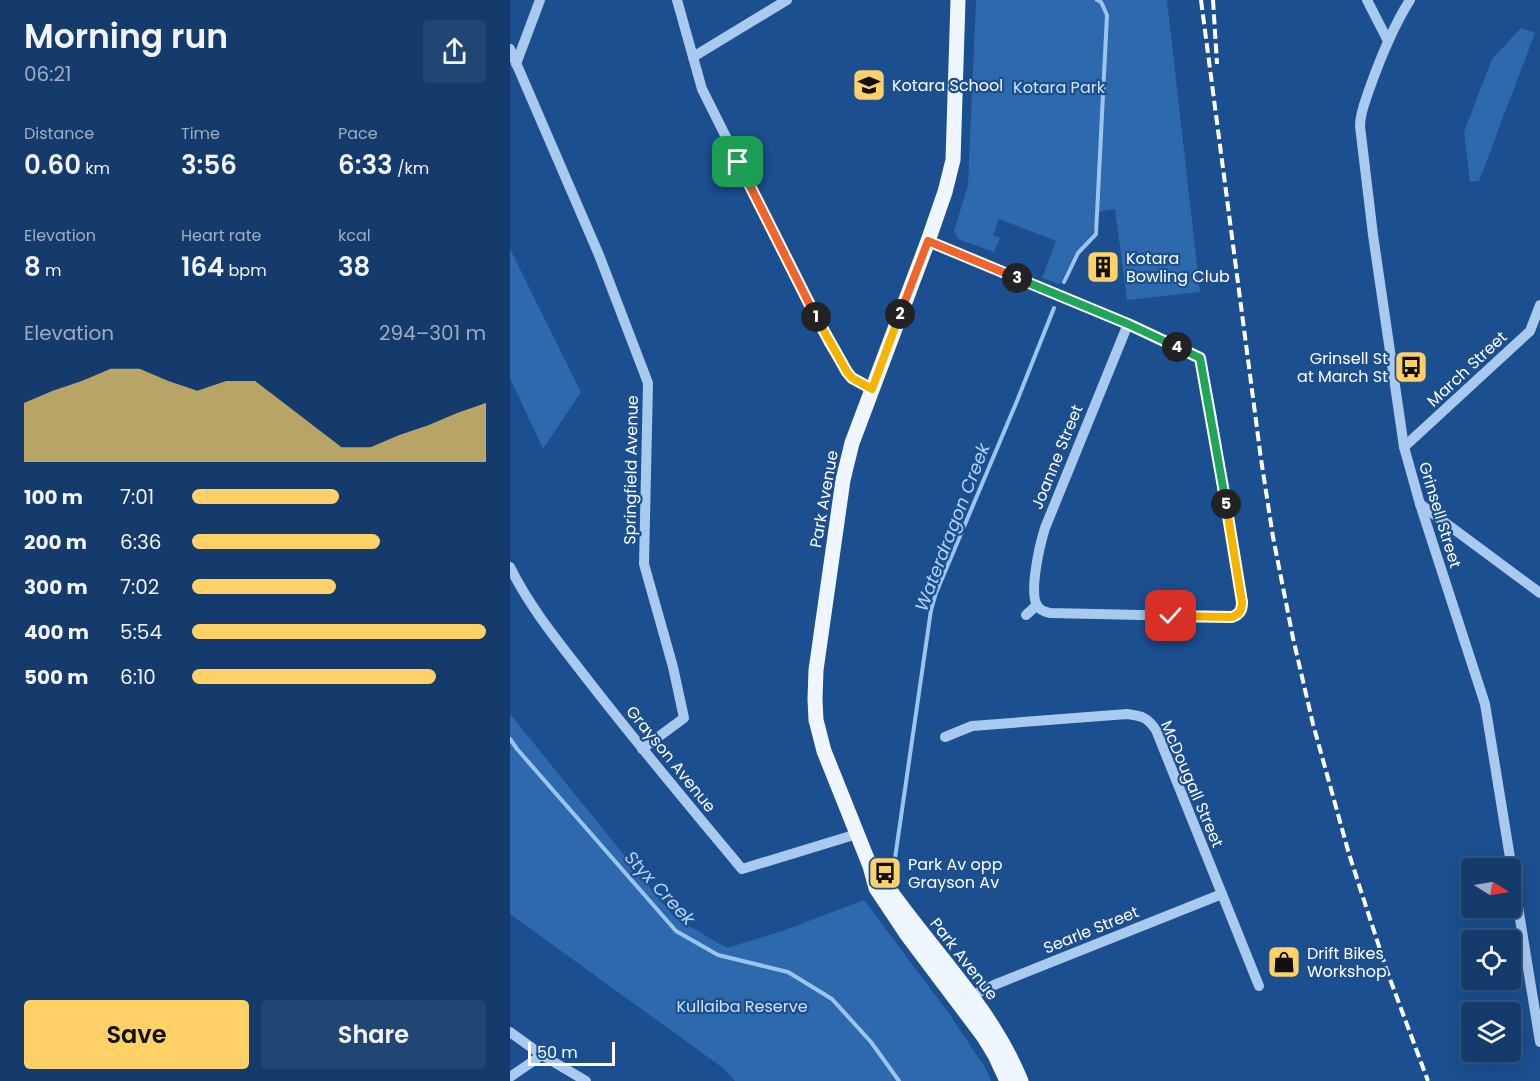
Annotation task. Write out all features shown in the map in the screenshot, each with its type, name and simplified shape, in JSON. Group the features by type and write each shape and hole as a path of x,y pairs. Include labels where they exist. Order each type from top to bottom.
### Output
{"main road":[{"name":"Park Avenue","path":"958,0 953,160 928,241 852,443 843,480 816,670 815,699 816,720 824,751 870,866 876,888 914,944 984,1037 1004,1074"},
{"name":"Park Avenue","path":"870,866 885,883 911,921 972,995 1007,1052 1021,1081"},
{"path":"914,944 929,954 960,990 972,995 972,1009 996,1048 1004,1074"}],"street":[{"path":"516,64 540,0"},
{"path":"677,0 702,89 830,343 851,377 872,389"},
{"path":"693,57 787,0"},
{"path":"1367,0 1388,41"},
{"name":"Grinsell Street","path":"1410,0 1388,41 1376,70 1360,126 1373,235 1404,447 1420,504 1485,704 1540,1042"},
{"name":"Springfield Avenue","path":"510,49 599,255 648,384 644,564 673,667 684,718 642,748"},
{"path":"928,241 1128,324 1200,358 1242,602 1241,611 1232,617 1050,613 1040,609 1037,605 1026,615"},
{"name":"March Street","path":"1404,447 1530,330 1540,305"},
{"name":"Joanne Street","path":"1037,605 1033,587 1042,537 1128,324"},
{"path":"1420,504 1540,593"},
{"name":"Grayson Avenue","path":"510,567 545,624 642,748 742,869 857,834"},
{"name":"McDougall Street","path":"945,737 972,726 1127,714 1150,721 1156,730 1259,986"},
{"name":"Searle Street","path":"972,995 1222,894"},
{"path":"510,1032 586,1081"},
{"path":"510,1077 542,1054"}],"green space":[{"name":"Kotara Park","path":"976,0 1167,0 1200,292 1127,300 1115,209 1098,212 1093,233 1076,252 1060,284 1042,278 1056,241 999,219 993,235 1000,238 994,252 958,239 954,231 968,185"},
{"path":"1521,28 1535,33 1479,181 1470,182 1464,132 1492,59"},
{"path":"510,249 581,392 543,449 510,378"},
{"name":"Kullaiba Reserve","path":"510,714 675,918 727,948 785,930 864,900 950,1015 986,1069 991,1081 735,1081 723,1068 510,914"}],"waterway":[{"name":"Waterdragon Creek","path":"1064,282 1078,253 1096,234 1107,15 1101,2 1097,0"},
{"name":"Waterdragon Creek","path":"893,872 931,610 1054,308"},
{"name":"Styx Creek","path":"510,739 676,931 718,955 788,972 832,999 871,1042 899,1081"}],"railway":[{"path":"1201,0 1261,459 1273,537 1293,638 1313,724 1349,854 1387,971 1428,1081"},
{"path":"1213,0 1217,64"}],"place":[{"name":"Kotara School","path":"869,85"},
{"name":"Kotara Bowling Club","path":"1103,267"},
{"name":"Grinsell St at March St","path":"1411,367"},
{"name":"Park Av opp Grayson Av","path":"885,873"},
{"name":"Drift Bikes Workshop","path":"1284,962"}],"route":[{"path":"738,162 811,307 847,372 851,377 872,389 928,241 1128,324 1200,358 1242,606 1241,611 1232,617 1171,616"}]}
